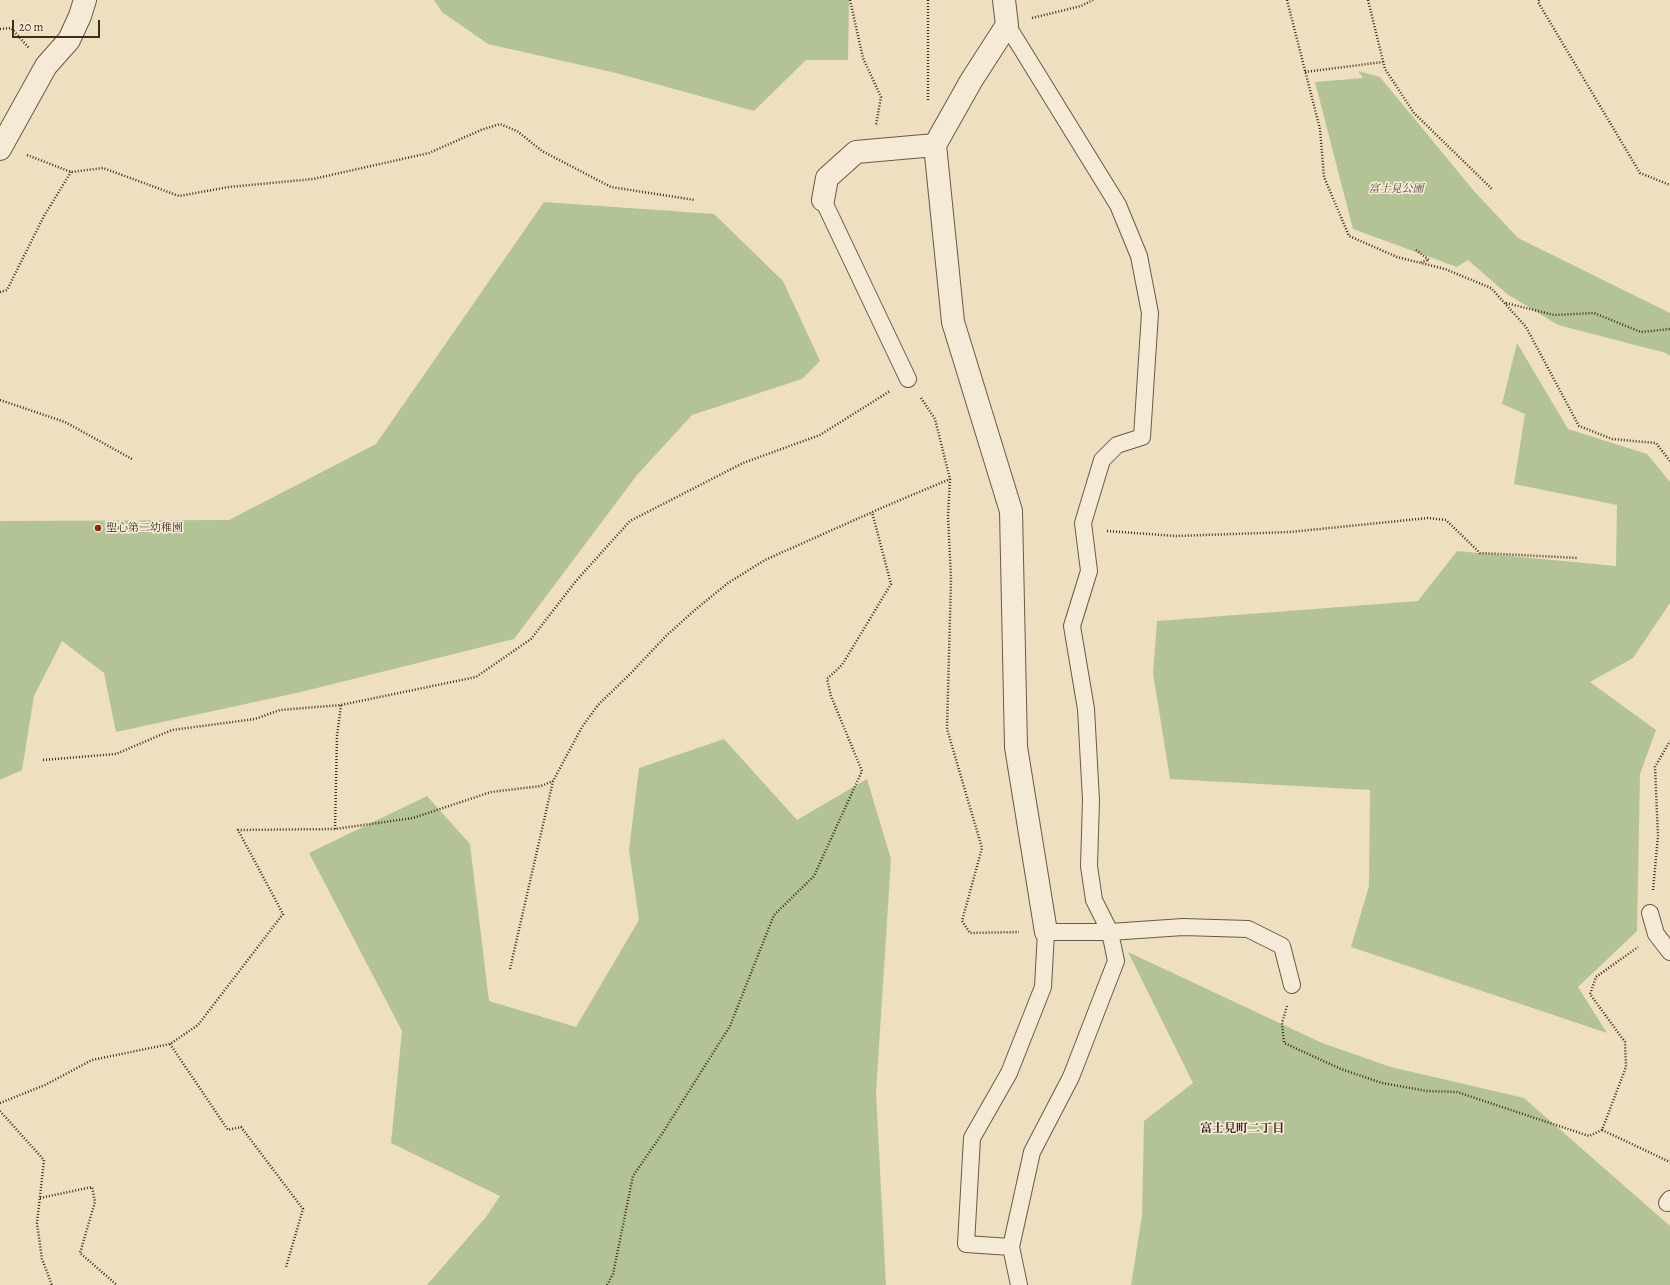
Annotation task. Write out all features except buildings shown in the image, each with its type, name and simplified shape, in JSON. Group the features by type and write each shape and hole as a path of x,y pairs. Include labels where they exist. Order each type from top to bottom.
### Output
{"street":[{"path":"4,143 46,66 69,40 80,16 84,0"},
{"path":"1004,0 1007,25 932,146 953,322 1011,512 1016,747 1046,932"},
{"path":"823,200 827,178 856,152 932,146"}],"lane":[{"path":"1007,25 1118,205 1139,256 1150,313 1142,437 1117,445 1102,460 1083,523 1090,571 1072,626 1086,709 1091,800 1089,866 1094,900 1110,932 1116,961 1071,1077 1032,1152 1011,1247 1019,1285"},
{"path":"823,200 908,379"},
{"path":"1650,913 1656,934 1670,952"},
{"path":"1011,1247 966,1244 972,1138 1009,1073 1043,987 1046,932 1110,932 1183,927 1248,929 1282,946 1292,985"}],"path":[{"path":"850,0 863,58 881,97 872,151"},
{"path":"928,0 932,146"},
{"path":"1007,25 1081,6 1093,0"},
{"path":"1287,0 1320,130 1324,177 1349,236 1397,257 1445,269 1491,288 1526,327 1579,426 1612,440 1656,443 1670,461"},
{"path":"1368,0 1385,69 1414,113 1492,188"},
{"path":"1539,0 1538,2 1640,173 1670,185"},
{"path":"0,29 11,28 46,66"},
{"path":"1305,72 1383,62"},
{"path":"4,143 26,154 71,172 103,168 180,196 229,187 313,178 429,153 481,130 500,124 517,131 542,151 611,186 695,200"},
{"path":"0,292 7,290 44,216 71,172"},
{"path":"1416,250 1429,260 1418,262"},
{"path":"1505,303 1554,316 1594,313 1641,332 1670,329"},
{"path":"43,760 116,754 172,730 255,719 280,710 341,705 476,677 531,639 576,581 630,521 743,463 820,436 908,379 935,419 950,479 948,516 951,579 947,729 982,848 962,921 970,933 1046,932"},
{"path":"0,400 65,422 132,459"},
{"path":"510,969 553,781 582,727 598,705 696,609 728,583 765,560 950,479"},
{"path":"607,1285 613,1274 633,1176 662,1134 730,1026 774,915 814,876 862,771 831,696 827,679 842,665 891,584 872,512"},
{"path":"1083,523 1112,532 1176,536 1290,532 1428,518 1446,520 1480,553 1578,558"},
{"path":"335,829 337,736 341,705"},
{"path":"1650,913 1658,836 1655,767 1670,741"},
{"path":"0,1103 45,1085 92,1060 170,1044 198,1025 283,914 238,830 335,829 413,818 491,792 540,786 553,781"},
{"path":"1292,985 1282,1023 1284,1043 1341,1069 1382,1083 1427,1091 1458,1092 1589,1136 1602,1130 1626,1066 1625,1042 1590,994 1596,977 1656,934"},
{"path":"170,1044 228,1130 241,1126 302,1209 286,1267"},
{"path":"0,1111 44,1160 37,1223 42,1259 52,1285"},
{"path":"1602,1130 1670,1162"},
{"path":"40,1198 92,1187 95,1202 80,1253 117,1285"}],"green space":[{"path":"434,0 849,0 848,60 806,60 754,111 616,73 488,44 442,12"},
{"name":"富士見公園","path":"1358,71 1380,77 1474,191 1518,238 1670,313 1670,356 1666,353 1558,325 1507,294 1468,260 1457,267 1353,229 1315,82 1363,78"},
{"path":"544,202 714,214 783,281 820,361 802,379 692,415 637,475 514,639 301,692 116,732 104,673 62,641 34,696 22,770 0,780 0,521 229,520 376,444"},
{"path":"1517,343 1568,429 1647,454 1670,482 1670,603 1633,658 1590,682 1656,730 1640,774 1637,931 1578,987 1607,1033 1351,947 1369,886 1370,790 1170,779 1153,673 1157,621 1418,601 1457,551 1616,566 1617,505 1514,484 1525,414 1502,404"},
{"path":"724,739 797,820 867,779 891,859 876,1093 886,1285 427,1285 486,1217 500,1196 391,1143 402,1031 309,853 427,796 470,844 489,1001 576,1027 639,920 629,850 639,768"},
{"path":"1128,952 1322,1043 1391,1067 1524,1098 1670,1226 1670,1285 1131,1285 1142,1216 1144,1121 1193,1083"}],"place":[{"name":"聖心第二幼稚園","path":"98,528"}],"district":[{"name":"富士見町二丁目","path":"1242,1129"}]}
